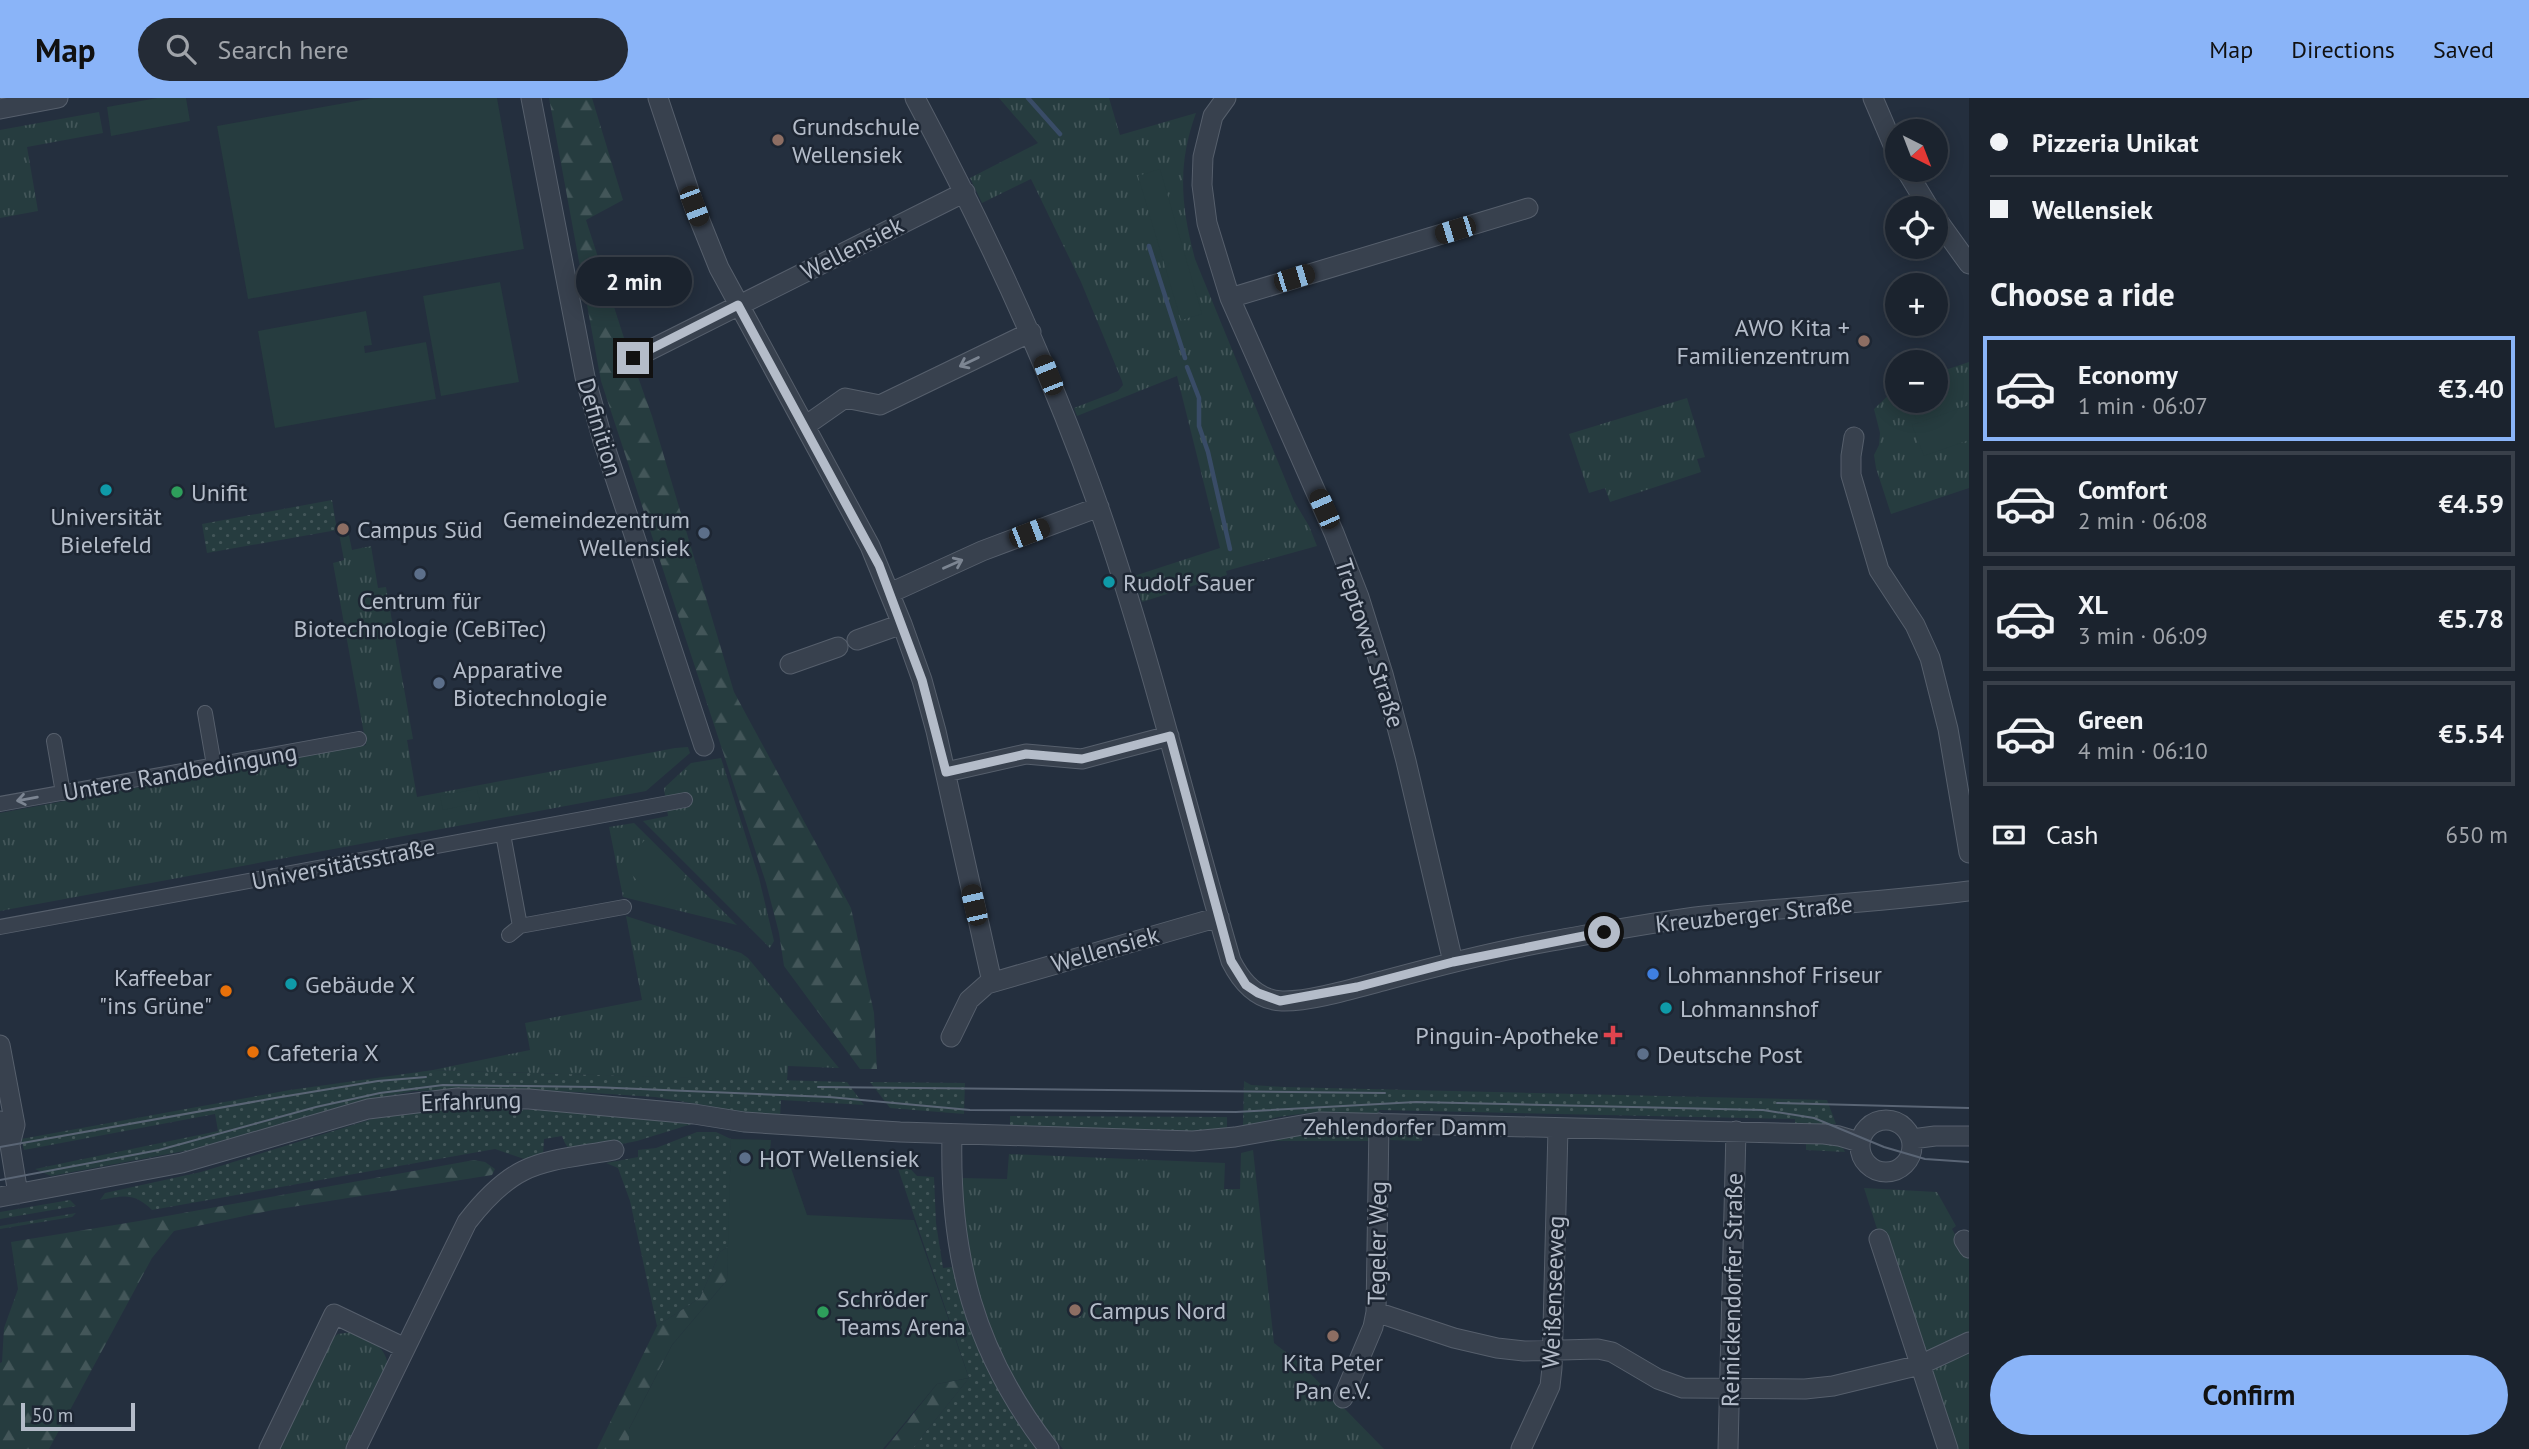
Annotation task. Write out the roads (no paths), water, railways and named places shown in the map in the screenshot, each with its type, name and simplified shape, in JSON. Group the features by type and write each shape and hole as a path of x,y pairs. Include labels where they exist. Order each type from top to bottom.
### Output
{"street":[{"path":"0,109 58,98"},
{"name":"Definition","path":"531,98 584,377 704,746"},
{"path":"658,98 705,235 738,305 870,546 902,624 922,680 946,772 992,982"},
{"path":"915,98 965,192 1031,332 1099,507 1170,736 1219,917"},
{"name":"Treptower Straße","path":"1226,98 1213,116 1203,157 1202,184 1207,223 1230,298 1334,533 1359,597 1406,761 1453,962"},
{"path":"1873,98 1885,126"},
{"name":"Wellensiek","path":"630,360 965,192"},
{"path":"1230,298 1528,208"},
{"path":"1948,235 1969,264"},
{"path":"805,426 845,398 880,405 1031,332"},
{"path":"1854,438 1851,475 1879,570 1915,625 1930,658 1943,706 1969,853"},
{"path":"890,593 982,551 1099,507"},
{"path":"857,640 902,624"},
{"path":"790,664 838,647"},
{"path":"205,713 214,765"},
{"path":"946,772 1026,754 1082,759 1170,736"},
{"name":"Untere Randbedingung","path":"0,804 359,739"},
{"path":"54,741 63,793"},
{"name":"Universitätsstraße","path":"0,927 685,800"},
{"path":"503,834 514,930 624,907"},
{"name":"Kreuzberger Straße","path":"1219,917 1231,961 1246,985 1280,1001 1357,987 1453,962 1604,932 1702,917 1969,891"},
{"name":"Wellensiek","path":"951,1037 969,1000 982,987 992,982 1219,917"},
{"path":"0,1045 15,1125 10,1145 9,1196"},
{"name":"Erfahrung","path":"9,1196 182,1163 368,1109 429,1100 502,1097 694,1114 744,1122 952,1134"},
{"path":"1880,1120 1897,1121 1904,1126 1912,1139 1913,1147 1907,1162 1894,1171 1886,1172 1866,1163 1860,1152 1859,1142 1866,1129 1880,1120"},
{"path":"0,1121 10,1145"},
{"name":"Zehlendorfer Damm","path":"952,1134 1193,1141 1235,1137 1319,1122 1824,1134 1859,1142"},
{"name":"Tegeler Weg","path":"1343,1398 1373,1328 1376,1312 1379,1123"},
{"name":"Weißenseeweg","path":"1521,1449 1550,1386 1558,1128"},
{"name":"Reinickendorfer Straße","path":"1728,1449 1736,1131"},
{"path":"952,1134 953,1210 970,1300 991,1354 1007,1385 1049,1449"},
{"path":"1912,1139 1947,1135 1969,1136"},
{"path":"356,1449 467,1222 489,1194 520,1170 558,1153 614,1150"},
{"path":"1879,1238 1948,1449"},
{"path":"1376,1312 1454,1338 1497,1348 1553,1352 1598,1349 1612,1352 1670,1385 1683,1388 1805,1389 1833,1386 1920,1364 1969,1342"},
{"path":"269,1449 334,1314 405,1348"}],"waterway":[{"path":"1028,98 1060,134"},
{"path":"1149,246 1185,358"},
{"path":"1187,367 1199,398 1199,426 1208,452 1230,549"}],"tram line":[{"path":"0,1147 378,1081 426,1077"},
{"path":"0,1180 159,1150 316,1107 380,1093 443,1085 593,1087 829,1097 970,1110 1236,1112 1416,1102 1763,1110 1814,1118 1884,1147 1925,1159 1969,1162"},
{"path":"818,1087 1385,1093"},
{"path":"1777,1103 1969,1108"}],"place":[{"name":"Grundschule Wellensiek","path":"778,140"},
{"name":"AWO Kita + Familienzentrum","path":"1864,341"},
{"name":"Universität Bielefeld","path":"106,490"},
{"name":"Unifit","path":"177,492"},
{"name":"Campus Süd","path":"343,529"},
{"name":"Gemeindezentrum Wellensiek","path":"704,533"},
{"name":"Centrum für Biotechnologie (CeBiTec)","path":"420,574"},
{"name":"Rudolf Sauer","path":"1109,582"},
{"name":"Apparative Biotechnologie","path":"439,683"},
{"name":"Lohmannshof Friseur","path":"1653,974"},
{"name":"Gebäude X","path":"291,984"},
{"name":"Kaffeebar \"ins Grüne\"","path":"226,991"},
{"name":"Lohmannshof","path":"1666,1008"},
{"name":"Pinguin-Apotheke","path":"1613,1035"},
{"name":"Cafeteria X","path":"253,1052"},
{"name":"Deutsche Post","path":"1643,1054"},
{"name":"HOT Wellensiek","path":"745,1158"},
{"name":"Campus Nord","path":"1075,1310"},
{"name":"Schröder Teams Arena","path":"823,1312"},
{"name":"Kita Peter Pan e.V.","path":"1333,1336"}]}
